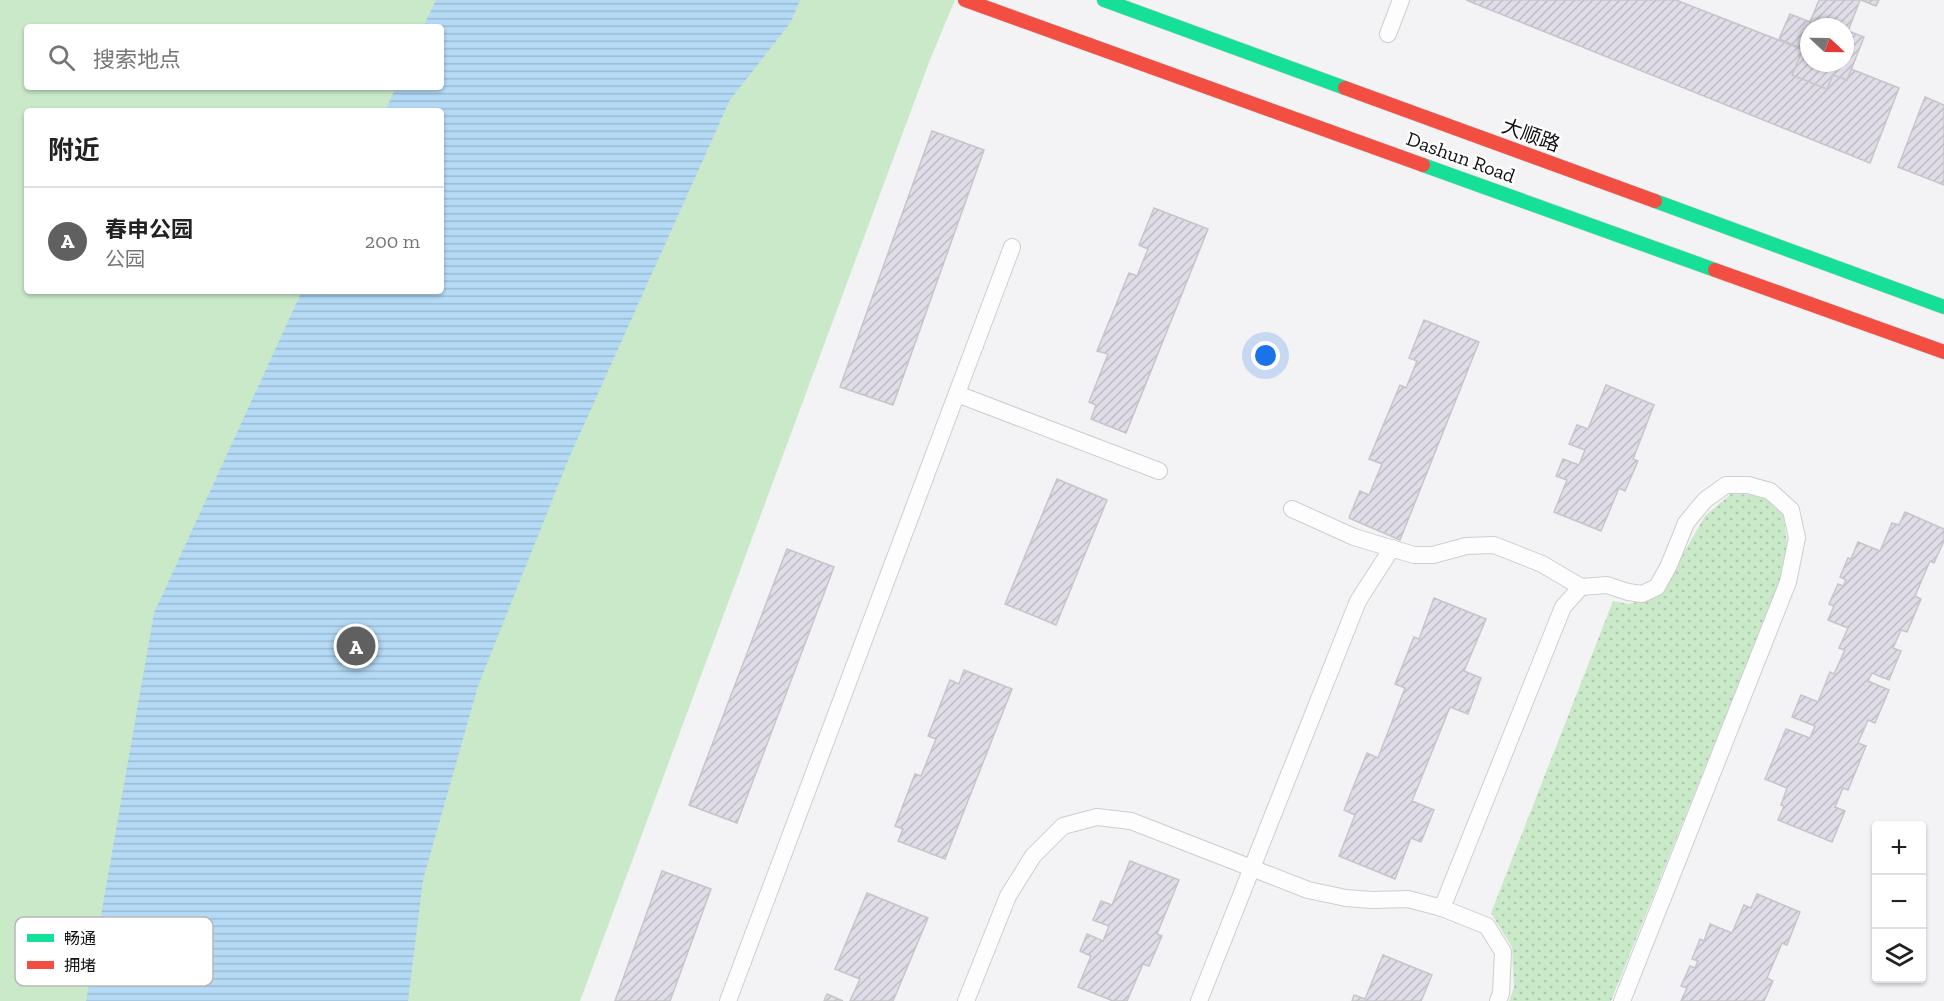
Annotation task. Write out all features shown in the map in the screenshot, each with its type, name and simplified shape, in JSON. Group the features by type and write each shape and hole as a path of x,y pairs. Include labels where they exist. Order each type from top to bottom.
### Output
{"street":[{"name":"Dashun Road","path":"965,0 1944,352"},
{"name":"大顺路","path":"1104,0 1944,307"}],"lane":[{"path":"1388,34 1401,0"},
{"path":"728,1001 1012,247"},
{"path":"957,394 1159,471"},
{"path":"1292,509 1354,537 1414,555 1433,555 1466,546 1494,545 1542,564 1581,587 1607,585 1642,594 1657,587 1686,524 1705,500 1726,485 1748,485 1770,491 1791,510 1797,538 1788,582 1622,1001"},
{"path":"1199,1001 1358,601 1392,548"},
{"path":"1442,908 1563,607 1581,587"},
{"path":"966,1001 1008,896 1033,856 1063,826 1097,817 1131,821 1308,890 1371,900 1408,899 1442,908 1487,926 1503,952 1501,993 1498,1001"}],"green space":[{"path":"0,0 955,0 931,57 580,1001 0,1001"},
{"path":"1731,494 1763,495 1783,512 1787,544 1781,578 1611,1001 1509,1001 1514,987 1512,947 1491,913 1613,601 1629,604 1648,599 1666,584 1705,516"}],"water":[{"path":"436,0 800,0 791,22 730,100 569,458 478,686 423,880 408,1001 86,1001 89,986 213,986 213,917 101,917 154,613 301,294 444,294 444,108 386,108 395,90 444,90 444,24 424,24"}],"building":[{"path":"1466,0 1676,0 1800,48 1800,72 1854,72 1854,70 1899,88 1870,163"},
{"path":"1819,0 1860,0 1853,18 1812,18"},
{"path":"1861,0 1879,0 1876,6"},
{"path":"1790,14 1800,18 1800,48 1779,39"},
{"path":"1854,33 1864,37 1854,62"},
{"path":"1800,56 1800,72 1850,72 1847,80 1833,75 1827,89 1792,75"},
{"path":"1925,97 1944,105 1944,185 1898,167"},
{"path":"932,131 984,150 893,405 840,387"},
{"path":"1154,208 1208,229 1126,433 1091,419 1096,405 1089,402 1108,354 1097,351 1129,273 1137,276 1148,249 1139,245"},
{"path":"1424,320 1479,342 1400,540 1349,518 1360,491 1369,495 1382,464 1369,459 1400,385 1406,388 1417,361 1409,358"},
{"path":"1606,385 1654,405 1633,459 1638,461 1625,491 1619,488 1601,531 1554,512 1567,480 1556,476 1563,459 1579,465 1585,450 1569,444 1577,425 1588,429"},
{"path":"1057,479 1107,500 1056,625 1005,604"},
{"path":"1905,512 1944,529 1944,541 1934,563 1930,561 1915,596 1921,599 1907,632 1901,630 1893,648 1901,651 1889,680 1872,673 1868,681 1889,690 1875,723 1868,720 1858,743 1866,746 1848,790 1843,788 1835,807 1845,811 1832,842 1778,820 1784,806 1781,805 1787,788 1765,779 1786,729 1810,738 1815,726 1792,717 1801,695 1818,702 1830,672 1834,674 1845,650 1839,648 1848,628 1828,620 1834,606 1829,604 1838,584 1843,586 1846,580 1840,577 1848,558 1851,559 1858,542 1880,551 1892,523 1899,525"},
{"path":"787,549 834,567 737,823 689,805"},
{"path":"1434,598 1486,619 1464,671 1481,678 1468,714 1450,707 1412,801 1434,810 1421,842 1411,838 1395,879 1339,856 1355,815 1344,810 1367,753 1378,758 1405,688 1395,684 1414,637 1419,639"},
{"path":"964,670 1012,689 945,859 898,841 903,829 895,826 915,774 921,776 936,739 928,736 950,680 959,684"},
{"path":"1130,861 1179,880 1157,934 1162,936 1149,966 1143,964 1127,1001 1113,1001 1078,987 1091,956 1080,951 1087,934 1103,941 1109,926 1093,920 1101,901 1112,905"},
{"path":"662,871 711,889 670,1001 615,1001"},
{"path":"867,893 928,918 893,1001 850,1001 860,979 835,969"},
{"path":"1757,894 1800,912 1787,945 1782,943 1767,978 1773,981 1764,1001 1681,1001 1687,988 1681,986 1690,966 1695,968 1698,961 1692,959 1700,939 1704,941 1710,924 1732,933 1744,905 1751,908"},
{"path":"1383,955 1432,975 1421,1001 1352,1001 1354,995 1365,999"},
{"path":"827,994 843,1001 824,1001"}],"traffic: fast":[{"path":"1104,0 1345,88"},
{"path":"1423,165 1715,270"},
{"path":"1655,201 1944,307"}],"traffic: jam":[{"path":"965,0 1423,165"},
{"path":"1345,88 1655,201"},
{"path":"1715,270 1944,352"}],"place":[{"name":"春申公园","path":"356,646"}]}
